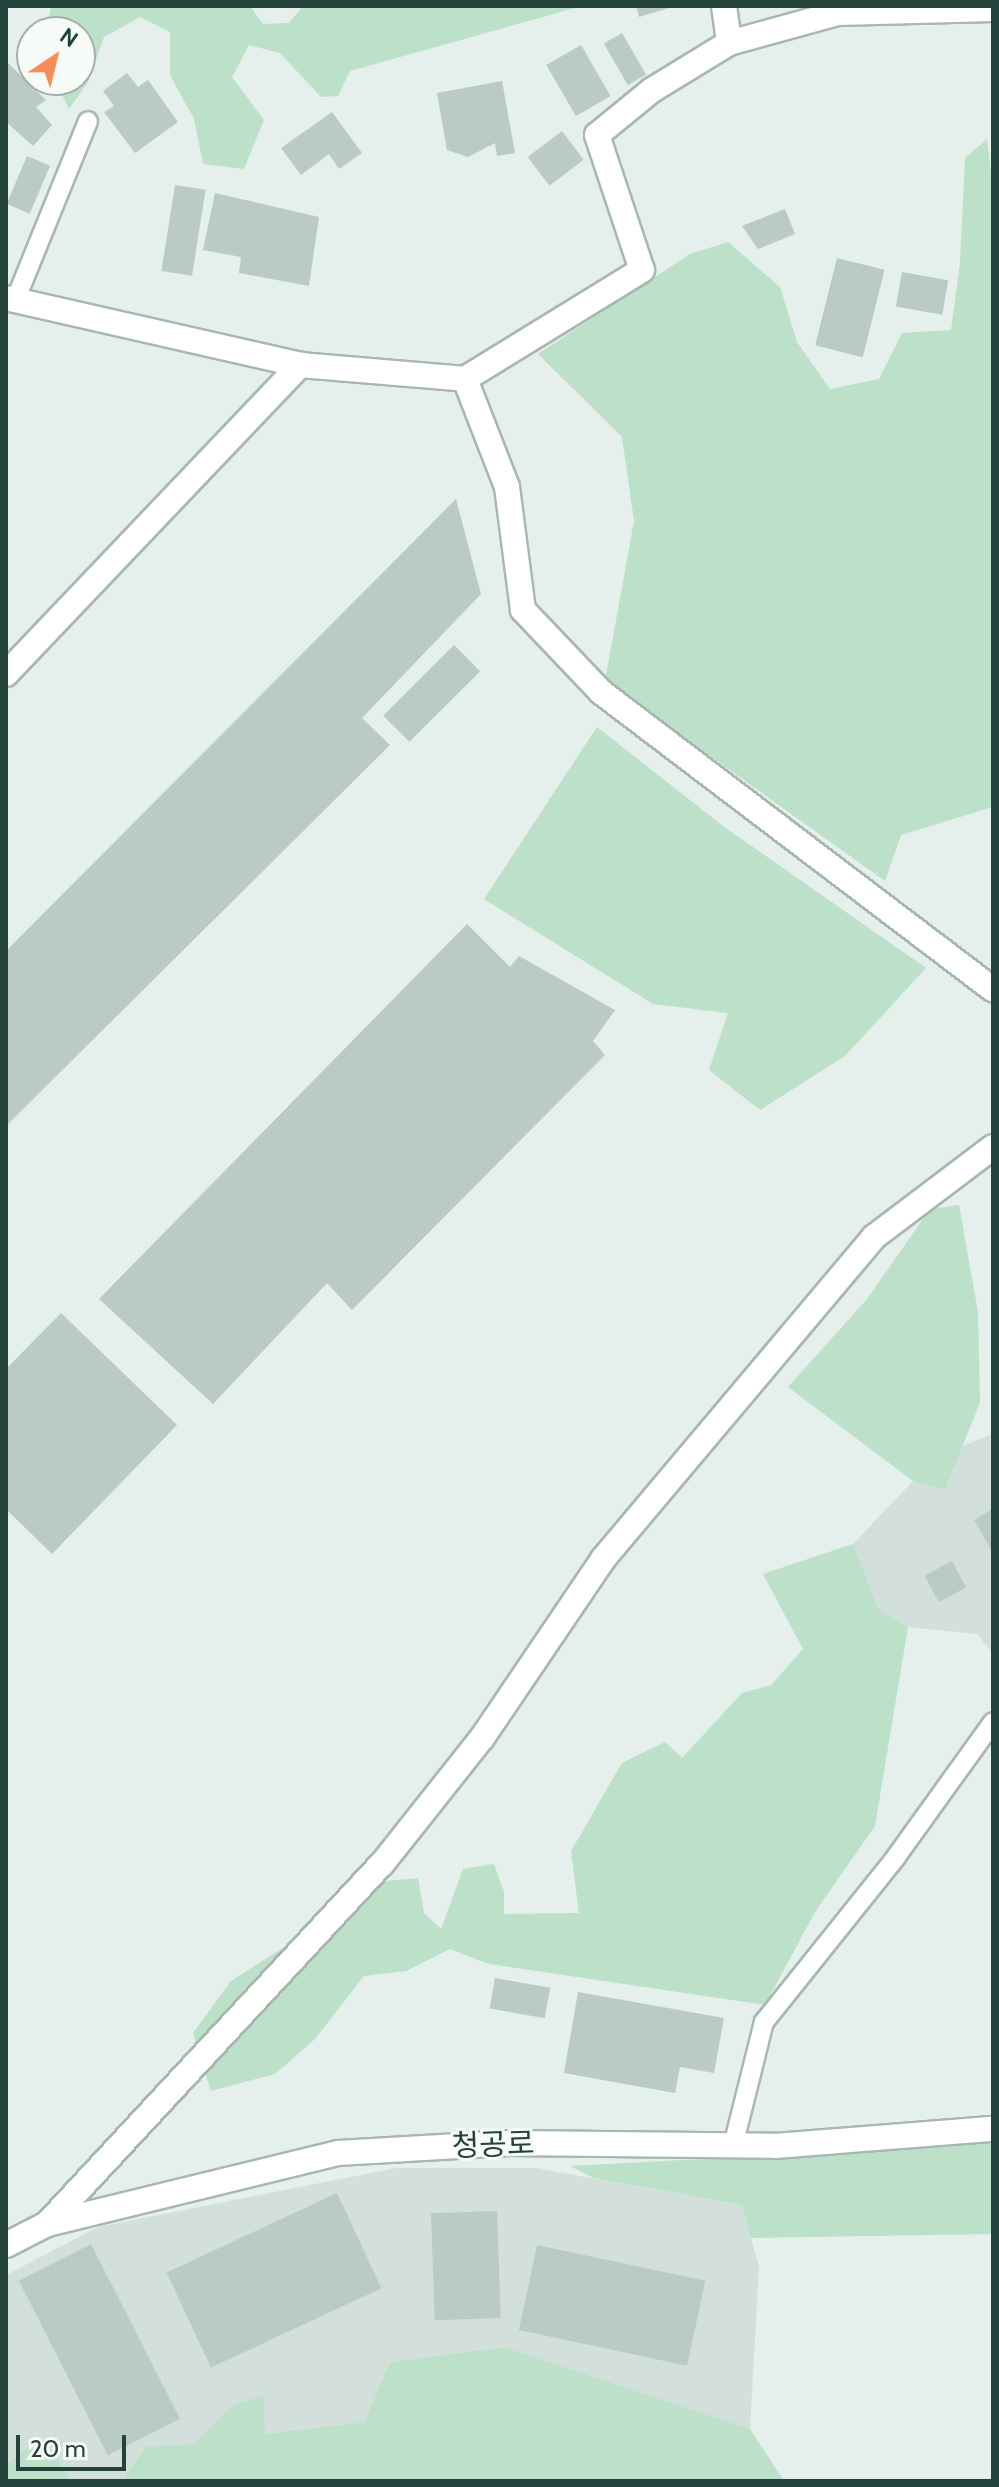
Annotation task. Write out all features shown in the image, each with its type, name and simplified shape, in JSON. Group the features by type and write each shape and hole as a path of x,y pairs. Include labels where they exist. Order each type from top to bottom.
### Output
{"street":[{"path":"724,6 729,43"},
{"path":"10,300 300,365 465,379 642,270 597,135 652,90 729,43 838,13 993,9"},
{"path":"6,674 300,365"},
{"path":"465,379 507,487 523,610 601,692 993,990"},
{"path":"47,2224 382,1864 482,1738 603,1559 874,1237 993,1147"},
{"name":"청공로","path":"6,2245 47,2224 338,2153 510,2143 733,2146 993,2129"}],"lane":[{"path":"10,300 88,121"},
{"path":"733,2146 764,2022 896,1857 993,1722"}],"shaded area":[{"path":"993,1434 993,1654 977,1634 908,1627 879,1610 853,1544 913,1481 945,1490 962,1446"},
{"path":"396,2168 535,2168 742,2205 759,2267 750,2429 504,2347 390,2362 364,2422 265,2434 233,2405 194,2444 146,2446 122,2481 71,2481 55,2456 6,2466 6,2275 98,2227"}],"green space":[{"path":"51,6 250,6 263,24 289,23 303,6 582,6 350,71 338,96 321,97 280,53 249,45 232,77 264,120 244,169 203,164 194,119 170,75 170,32 140,17 104,37 96,60 96,16 49,16"},
{"path":"63,96 78,96 69,109"},
{"path":"987,139 993,189 993,807 901,835 885,881 605,681 634,521 622,437 538,354 690,254 728,242 780,287 797,342 830,389 879,379 902,333 951,330 960,263 965,158"},
{"path":"597,727 723,826 926,968 845,1056 760,1110 709,1070 728,1013 653,1004 484,899"},
{"path":"959,1205 978,1312 980,1402 945,1490 913,1481 788,1387 867,1299 930,1209"},
{"path":"853,1544 879,1610 908,1627 875,1826 815,1912 765,2005 489,1964 450,1949 406,1971 364,1976 315,2039 275,2074 211,2091 193,2033 231,1981 387,1881 418,1878 424,1913 441,1929 463,1869 494,1864 504,1892 504,1914 579,1913 571,1851 622,1763 665,1742 682,1758 742,1693 771,1685 803,1649 763,1574"},
{"path":"993,2143 993,2234 751,2238 742,2205 593,2178 571,2166"},
{"path":"504,2347 750,2429 784,2481 122,2481 146,2446 194,2444 233,2405 263,2396 265,2434 364,2422 390,2362"},
{"path":"34,2442 55,2456 71,2481 6,2481 6,2466"}],"building":[{"path":"636,6 672,6 672,7 639,17"},
{"path":"622,33 646,75 628,85 604,44"},
{"path":"581,45 610,96 576,116 546,65"},
{"path":"6,61 16,71 16,96 42,96 46,100 36,107 52,125 33,146 6,122"},
{"path":"127,73 138,87 148,80 178,122 135,153 104,112 114,106 103,91"},
{"path":"502,81 515,153 497,156 495,143 468,157 447,150 437,93"},
{"path":"332,112 362,153 339,169 329,154 301,175 281,148"},
{"path":"562,131 584,160 549,186 528,157"},
{"path":"27,156 50,166 30,214 7,204"},
{"path":"175,185 206,190 192,276 161,271"},
{"path":"215,193 319,217 309,286 239,273 241,257 203,250"},
{"path":"785,209 795,234 758,249 742,226"},
{"path":"837,258 885,270 863,357 815,345"},
{"path":"902,272 948,280 942,315 896,306"},
{"path":"456,499 481,594 362,718 390,745 6,1126 6,951"},
{"path":"454,645 480,671 409,742 383,716"},
{"path":"467,924 510,967 519,956 615,1010 593,1041 605,1055 352,1310 327,1283 213,1404 99,1299"},
{"path":"61,1313 177,1425 52,1554 6,1509 6,1369"},
{"path":"993,1509 993,1553 974,1520"},
{"path":"952,1561 966,1587 939,1602 925,1576"},
{"path":"495,1978 550,1988 545,2018 490,2009"},
{"path":"578,1992 724,2018 714,2073 680,2067 675,2093 564,2073"},
{"path":"337,2193 381,2288 211,2368 167,2272"},
{"path":"497,2211 501,2318 435,2320 431,2213"},
{"path":"91,2244 180,2419 108,2455 19,2281"},
{"path":"537,2245 705,2281 687,2366 519,2330"}]}
